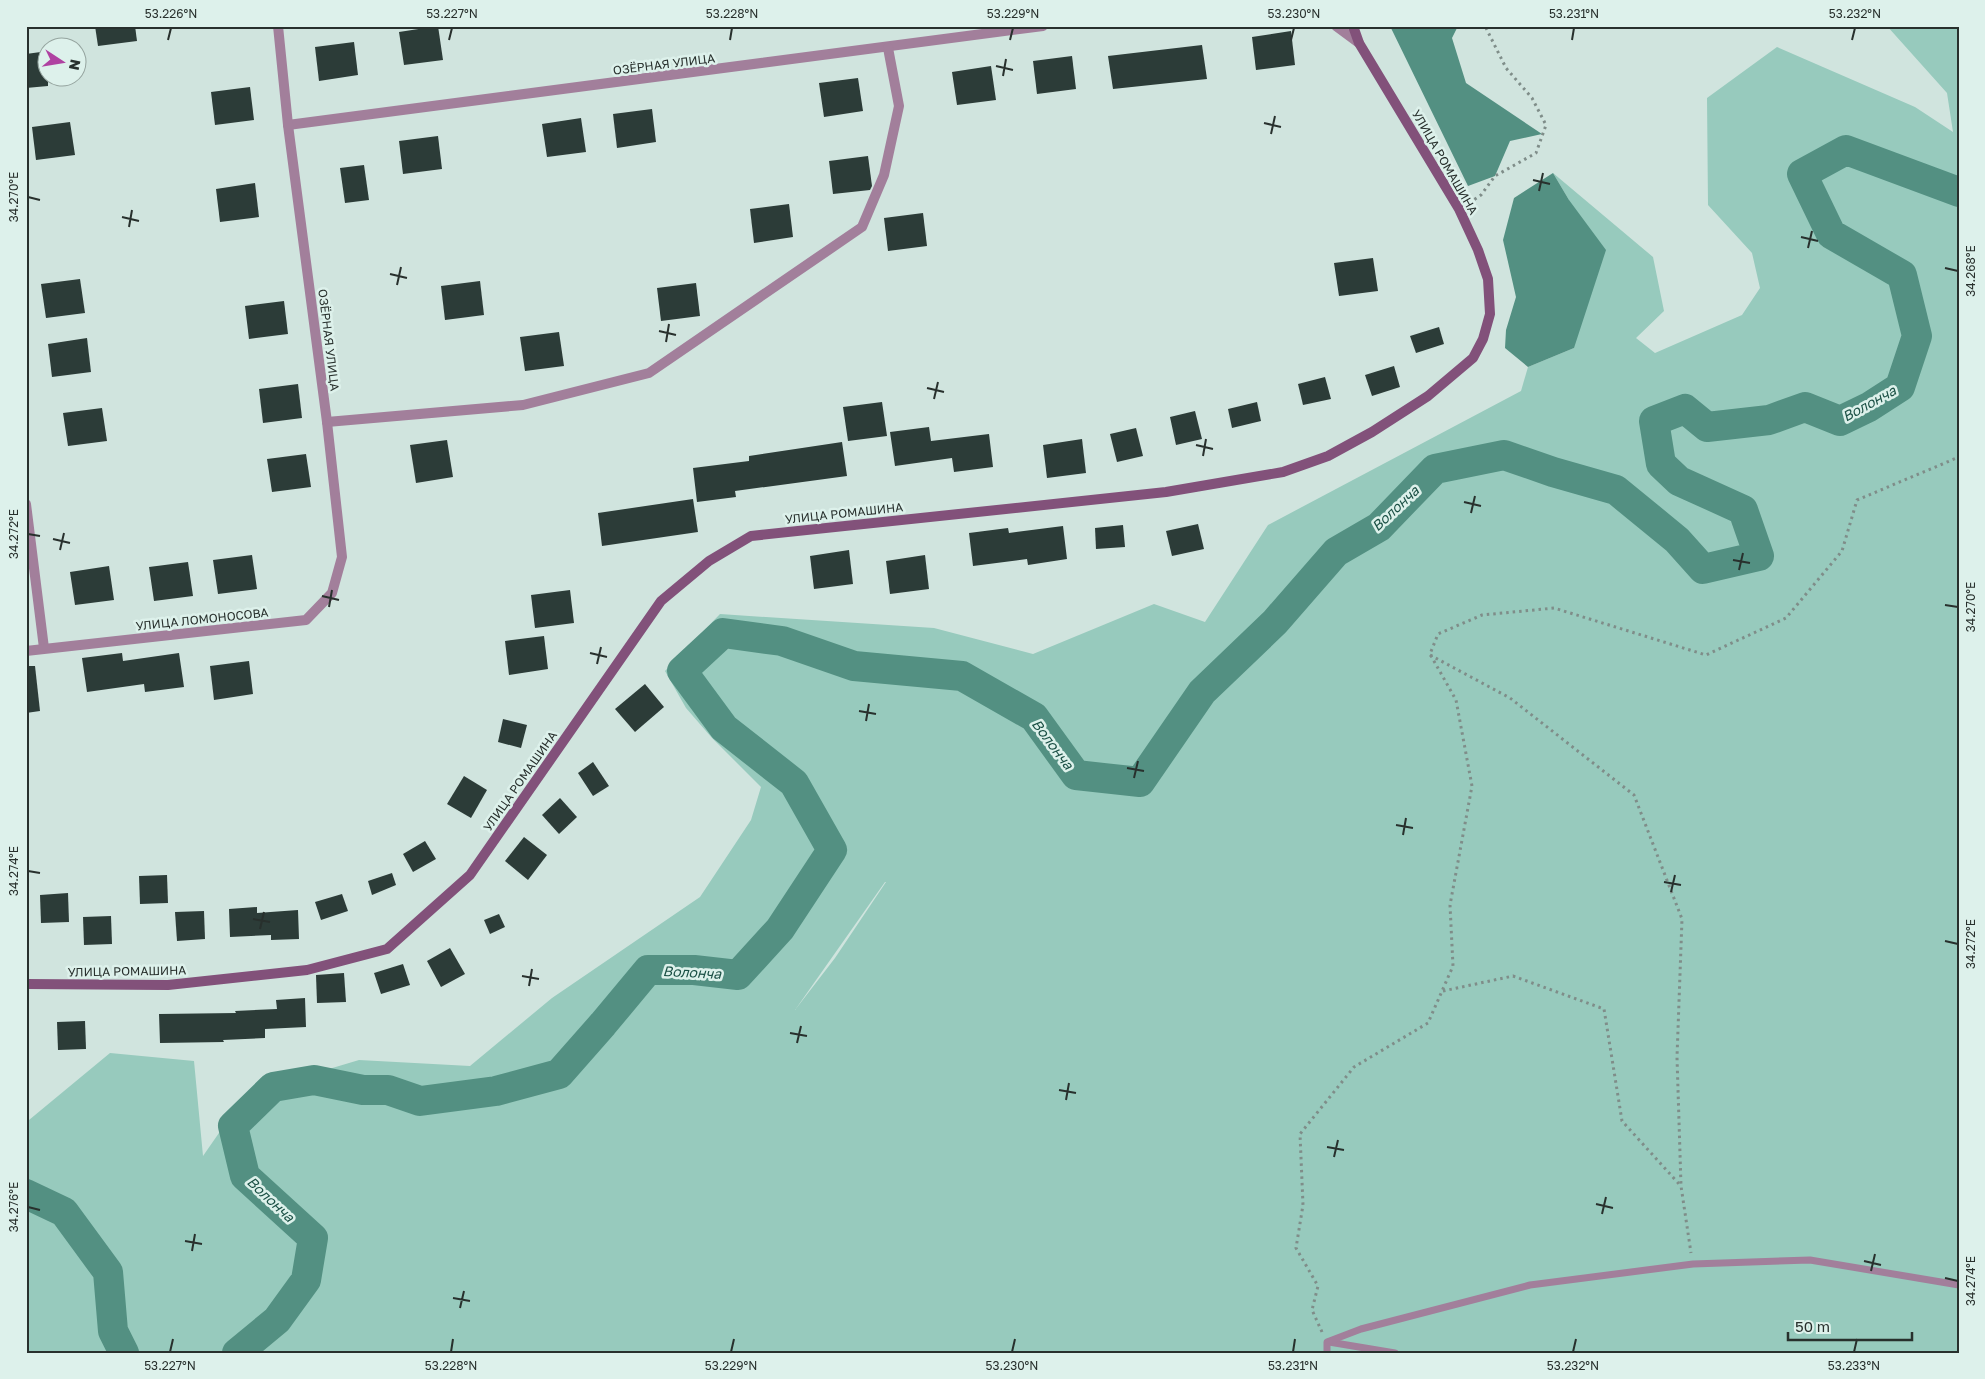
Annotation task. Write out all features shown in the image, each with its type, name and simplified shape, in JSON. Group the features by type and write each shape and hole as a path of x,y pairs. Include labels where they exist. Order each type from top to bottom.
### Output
{"street":[{"name":"ОЗЁРНАЯ УЛИЦА","path":"278,26 288,125 327,422 342,557"},
{"name":"ОЗЁРНАЯ УЛИЦА","path":"288,125 888,48 1043,26"},
{"path":"1336,26 1359,43"},
{"name":"УЛИЦА РОМАШИНА","path":"26,984 168,985 307,970 387,949 470,875 661,601 709,561 751,536 1166,492 1283,472 1328,456 1372,432 1428,396 1473,358 1483,339 1490,314 1488,280 1478,250 1459,209 1359,43 1353,26"},
{"path":"327,422 523,405 649,373 862,227 884,175 898,106 888,48"},
{"path":"26,504 44,648"},
{"name":"УЛИЦА ЛОМОНОСОВА","path":"26,651 306,620 332,593 342,557"}],"lane":[{"path":"1326,1342 1361,1328 1530,1285 1693,1264 1810,1260 1959,1285"},
{"path":"1326,1342 1327,1353"},
{"path":"1326,1342 1395,1353"}],"path":[{"path":"1459,209 1481,195 1495,176 1536,153 1546,124 1532,98 1506,68 1484,26"},
{"path":"1430,654 1438,634 1482,615 1554,608 1706,655 1786,618 1842,551 1857,500 1959,456"},
{"path":"1326,1342 1312,1310 1318,1286 1296,1248 1303,1205 1300,1134 1354,1067 1428,1023 1454,966 1450,905 1472,786 1456,700 1430,654"},
{"path":"1430,654 1510,698 1634,795 1682,919 1677,1057 1681,1186 1693,1264"},
{"path":"1442,992 1513,976 1604,1009 1622,1120 1681,1186"}],"shaded area":[{"path":"1390,26 1458,26 1452,38 1466,83 1542,134 1510,141 1495,176 1468,186"},
{"path":"1887,26 1959,26 1959,1353 26,1353 26,1119 29,1120 110,1053 194,1061 203,1156 246,1094 359,1060 470,1066 552,998 700,897 751,820 761,787 712,738 686,708 665,671 720,614 934,628 1033,654 1154,604 1205,622 1268,525 1521,391 1528,367 1574,348 1569,200 1553,173 1653,257 1664,311 1636,338 1655,353 1742,315 1760,288 1752,253 1708,205 1707,98 1777,47 1915,107 1953,132 1947,93","holes":["886,882 835,958 795,1010"]},
{"path":"1553,173 1569,200 1606,250 1574,348 1528,367 1505,348 1506,330 1516,297 1503,240 1514,198"}],"building":[{"path":"95,26 135,26 137,41 98,46"},
{"path":"438,26 443,60 404,65 399,32"},
{"path":"1291,31 1295,65 1256,70 1252,37"},
{"path":"354,42 358,75 319,81 315,47"},
{"path":"1202,45 1207,79 1113,89 1108,56"},
{"path":"38,52 38,87 26,88 26,54"},
{"path":"1072,56 1076,89 1037,94 1033,61"},
{"path":"991,66 996,100 957,105 952,72"},
{"path":"858,78 863,111 824,117 819,83"},
{"path":"250,87 254,120 215,125 211,92"},
{"path":"652,109 656,142 617,148 613,114"},
{"path":"581,118 586,152 547,157 542,124"},
{"path":"70,122 75,155 36,160 32,127"},
{"path":"438,136 442,169 403,174 399,141"},
{"path":"868,156 872,186 870,190 833,194 829,161"},
{"path":"364,165 369,200 345,203 340,168"},
{"path":"255,183 259,217 220,222 216,189"},
{"path":"789,204 793,237 754,243 750,209"},
{"path":"923,213 927,246 888,251 884,218"},
{"path":"1373,258 1378,291 1339,296 1334,263"},
{"path":"80,279 85,313 46,318 41,284"},
{"path":"480,281 484,315 445,320 441,286"},
{"path":"696,283 700,316 661,321 657,288"},
{"path":"284,301 288,334 249,339 245,306"},
{"path":"1439,327 1444,344 1416,353 1410,336"},
{"path":"559,332 564,366 525,371 520,337"},
{"path":"87,338 91,372 52,377 48,344"},
{"path":"1394,366 1400,387 1372,396 1365,375"},
{"path":"1325,377 1331,399 1303,405 1298,384"},
{"path":"298,384 302,418 263,423 259,389"},
{"path":"882,402 887,436 848,441 843,407"},
{"path":"1257,402 1261,421 1232,428 1228,409"},
{"path":"102,408 107,441 68,446 63,413"},
{"path":"1195,411 1202,439 1176,445 1170,417"},
{"path":"929,427 931,441 989,434 993,467 954,472 952,458 895,466 890,432"},
{"path":"1136,428 1143,456 1117,462 1110,434"},
{"path":"1082,439 1086,473 1047,478 1043,445"},
{"path":"447,440 453,477 416,483 410,445"},
{"path":"842,442 847,476 735,491 736,497 697,502 693,468 749,461 749,456"},
{"path":"306,454 311,487 272,492 267,459"},
{"path":"693,499 698,532 602,546 598,513"},
{"path":"1198,524 1204,549 1172,556 1166,531"},
{"path":"1123,525 1125,547 1096,549 1095,528"},
{"path":"1063,526 1067,559 1028,565 1027,559 973,566 969,533 1008,528 1009,533"},
{"path":"849,550 853,584 814,589 810,556"},
{"path":"252,555 257,589 218,594 213,560"},
{"path":"925,555 929,589 890,594 886,561"},
{"path":"188,562 193,596 154,601 149,567"},
{"path":"109,566 114,600 75,605 70,572"},
{"path":"570,590 574,623 535,628 531,595"},
{"path":"544,636 548,669 509,675 505,641"},
{"path":"122,653 123,661 179,653 184,687 145,692 144,684 87,692 82,658"},
{"path":"249,661 253,694 214,700 210,666"},
{"path":"26,666 35,666 40,711 26,713"},
{"path":"645,684 664,707 635,732 615,709"},
{"path":"503,719 527,725 521,748 498,742"},
{"path":"593,762 609,786 593,796 578,773"},
{"path":"464,776 487,790 471,818 447,804"},
{"path":"560,798 577,817 559,834 542,815"},
{"path":"524,837 547,855 528,880 505,861"},
{"path":"425,841 436,859 413,872 403,854"},
{"path":"392,873 396,885 372,895 368,881"},
{"path":"167,875 168,903 140,904 139,876"},
{"path":"68,893 69,922 41,923 40,895"},
{"path":"342,894 348,911 321,920 315,902"},
{"path":"257,907 257,913 298,910 299,939 271,940 271,935 230,937 229,909"},
{"path":"204,911 205,939 177,941 175,912"},
{"path":"499,914 505,927 490,934 484,920"},
{"path":"111,916 112,944 84,945 83,917"},
{"path":"450,948 465,974 441,987 427,961"},
{"path":"403,964 410,985 381,994 374,973"},
{"path":"344,973 346,1002 317,1003 316,975"},
{"path":"305,998 306,1027 265,1029 265,1038 223,1040 224,1042 160,1043 159,1014 236,1013 235,1011 277,1009 276,1000"},
{"path":"85,1021 86,1049 58,1050 57,1022"}],"waterway":[{"name":"Волонча","path":"237,1353 277,1320 306,1280 313,1238 245,1176 233,1126 273,1087 314,1080 363,1090 388,1090 420,1101 496,1091 559,1074 648,970 694,970 738,975 780,929 832,850 794,783 724,728 682,671 723,633 782,641 854,666 962,676 1034,717 1076,775 1140,782 1202,692 1275,622 1336,552 1379,527 1435,469 1504,455 1553,472 1616,490 1677,540 1703,569 1759,556 1743,510 1679,481 1661,464 1654,421 1685,409 1707,427 1769,420 1805,407 1840,421 1869,407 1900,387 1917,336 1902,275 1831,234 1802,174 1846,150 1959,192"},
{"name":"Волонча","path":"26,1194 64,1212 108,1272 113,1331 124,1353"}]}
